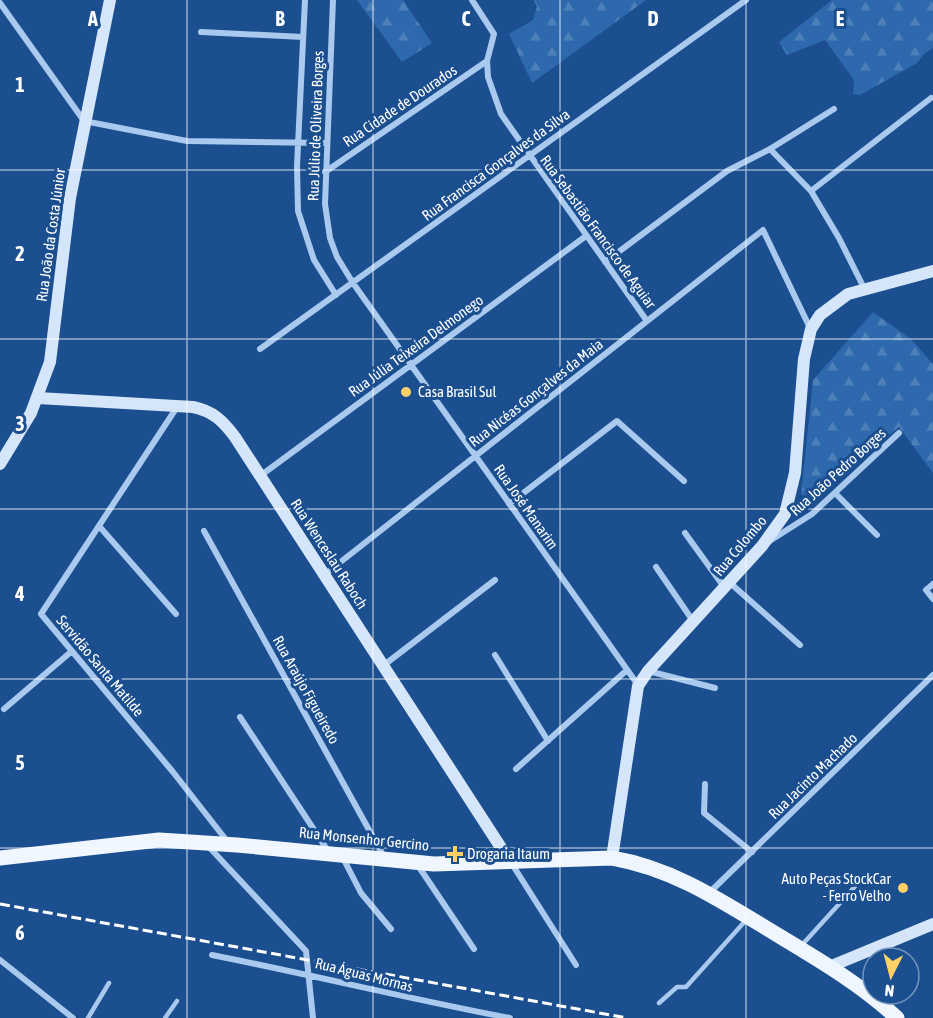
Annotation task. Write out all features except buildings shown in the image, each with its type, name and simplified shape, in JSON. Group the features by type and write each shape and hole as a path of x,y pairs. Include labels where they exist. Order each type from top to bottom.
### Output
{"main road":[{"name":"Rua Monsenhor Gercino","path":"0,858 133,842 204,842 417,864 511,863 612,858 657,868 709,894 829,967 897,1018"}],"street":[{"name":"Rua João da Costa Júnior","path":"0,464 38,398 51,353 66,222 84,121 110,0"},
{"name":"Rua Júlio de Oliveira Borges","path":"305,0 297,185 300,222 314,260 336,295"},
{"name":"Rua Júlio de Oliveira Borges","path":"333,0 325,204 330,238 337,257 353,283"},
{"name":"Rua Sebastião Francisco de Aguiar","path":"472,0 494,34 487,61 492,96 506,123 647,321"},
{"name":"Rua Francisca Gonçalves da Silva","path":"260,349 746,0"},
{"path":"0,3 84,121 187,141 327,143"},
{"path":"201,32 303,37"},
{"name":"Rua Cidade de Dourados","path":"325,172 487,61"},
{"path":"811,191 931,98"},
{"path":"605,262 727,171 770,149 834,109"},
{"path":"770,149 811,191 839,238 864,288"},
{"name":"Rua Nicéas Gonçalves da Maia","path":"324,574 763,230 810,329"},
{"name":"Rua Júlia Teixeira Delmonego","path":"260,476 586,236"},
{"name":"Rua Colombo","path":"612,858 638,686 648,671 762,546 785,514 793,487 804,359 810,329 828,306 864,288 933,271"},
{"name":"Rua José Manarim","path":"353,283 638,686"},
{"name":"Rua Wenceslau Raboch","path":"38,398 178,406 204,410 220,419 260,476 511,863"},
{"name":"Servidão Santa Matilde","path":"178,406 41,614 173,772 229,844"},
{"path":"509,504 617,421 684,481"},
{"name":"Rua João Pedro Borges","path":"762,546 798,525 899,434"},
{"path":"835,493 877,535"},
{"path":"99,526 176,614"},
{"name":"Rua Araújo Figueiredo","path":"204,531 386,860"},
{"path":"685,533 727,585 800,645"},
{"path":"656,567 693,621"},
{"path":"383,666 495,580"},
{"path":"933,584 926,590 933,599"},
{"path":"4,709 72,651"},
{"path":"495,655 548,741"},
{"path":"516,769 627,670"},
{"path":"648,671 715,688"},
{"name":"Rua Jacinto Machado","path":"709,894 933,675"},
{"path":"240,717 362,893 391,929"},
{"path":"705,784 704,813 752,852"},
{"path":"204,842 306,951 313,1018"},
{"path":"511,863 576,964"},
{"path":"417,864 474,949"},
{"path":"829,967 933,924"},
{"name":"Rua Águas Mornas","path":"212,955 309,974 390,995 510,1018"},
{"path":"0,960 70,1017"},
{"path":"476,1012 480,1018"}],"lane":[{"path":"799,948 860,881"},
{"path":"659,1002 677,987 686,987 749,917"},
{"path":"88,1018 109,983"},
{"path":"165,1018 177,1001"}],"green space":[{"path":"357,0 403,0 432,43 402,62"},
{"path":"533,0 646,0 532,83 509,34 533,20 537,6"},
{"path":"832,0 933,0 933,48 917,63 860,95 853,94 854,80 825,40 787,55 779,42"},
{"path":"873,312 912,340 933,364 933,473 899,427 814,498 801,495 813,380"}],"railway":[{"path":"0,904 627,1018"}],"place":[{"name":"Casa Brasil Sul","path":"406,392"},
{"name":"Drogaria Itaum","path":"455,854"},
{"name":"Auto Peças StockCar - Ferro Velho","path":"903,888"}]}
